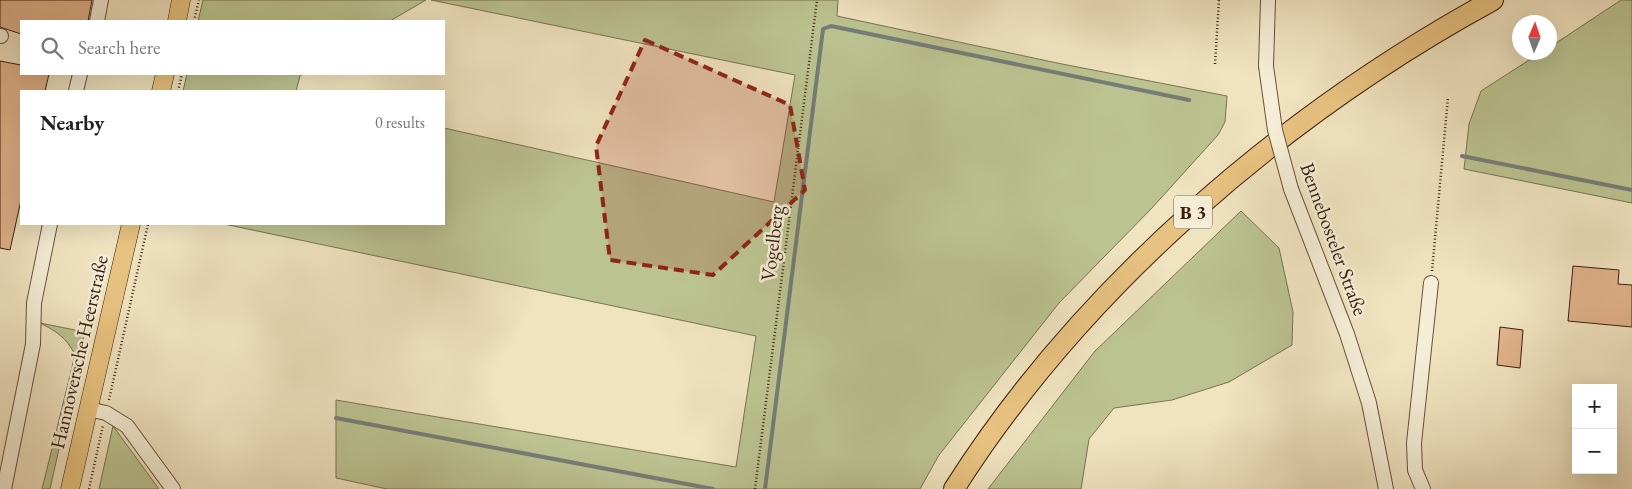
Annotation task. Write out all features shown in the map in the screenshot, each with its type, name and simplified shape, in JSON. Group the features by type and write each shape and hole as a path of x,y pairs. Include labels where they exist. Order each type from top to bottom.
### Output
{"highway":[{"name":"B 3","path":"954,489 1009,411 1048,363 1110,294 1191,214 1305,121 1372,74 1493,0"}],"main road":[{"path":"177,20 181,0"},
{"path":"161,90 165,75"},
{"name":"Hannoversche Heerstraße","path":"70,489 130,225"}],"street":[{"path":"97,20 101,0"},
{"name":"Bennebosteler Straße","path":"1268,0 1265,21 1266,66 1276,130 1291,189 1347,334 1366,395 1386,489"},
{"path":"76,90 80,75"},
{"path":"4,489 33,344 34,303 50,225"},
{"path":"1423,489 1415,470 1414,443 1430,283"},
{"path":"88,409 106,413 127,426 172,489"}],"path":[{"path":"194,20 199,0"},
{"name":"Vogelberg","path":"755,489 817,0"},
{"path":"1215,64 1220,0"},
{"path":"178,90 182,75"},
{"path":"1430,283 1448,97"},
{"path":"89,489 148,225"}],"highlighted area":[{"path":"645,40 790,105 805,190 713,275 610,260 596,146"}],"green space":[{"path":"203,0 426,0 392,20 198,20"},
{"path":"431,0 838,0 837,16 1057,63 1227,96 1225,122 1218,135 1151,209 1059,303 939,455 920,489 387,489 336,478 336,400 736,467 756,336 229,225 445,225 445,128 774,202 795,75"},
{"path":"1621,0 1632,0 1632,203 1464,169 1469,124 1481,91 1529,60 1557,60 1557,42"},
{"path":"187,75 302,75 296,90 183,90"},
{"path":"1241,211 1279,248 1293,312 1292,345 1229,382 1172,400 1114,408 1089,439 1081,489 988,489 1095,351"},
{"path":"40,323 85,332 50,489 42,489 75,355 60,336"},
{"path":"113,426 159,489 99,489"}],"building":[{"path":"0,0 92,0 88,20 20,20 20,34 0,27"},
{"path":"0,61 20,65 20,75 49,75 45,90 20,90 20,205 10,250 0,248"},
{"path":"1573,266 1619,270 1618,284 1632,285 1632,327 1568,321"},
{"path":"1500,327 1523,330 1520,368 1497,365"}],"waterway":[{"path":"765,489 823,29 831,26 1189,100"},
{"path":"1462,156 1632,190"},
{"path":"336,418 713,489"}]}
